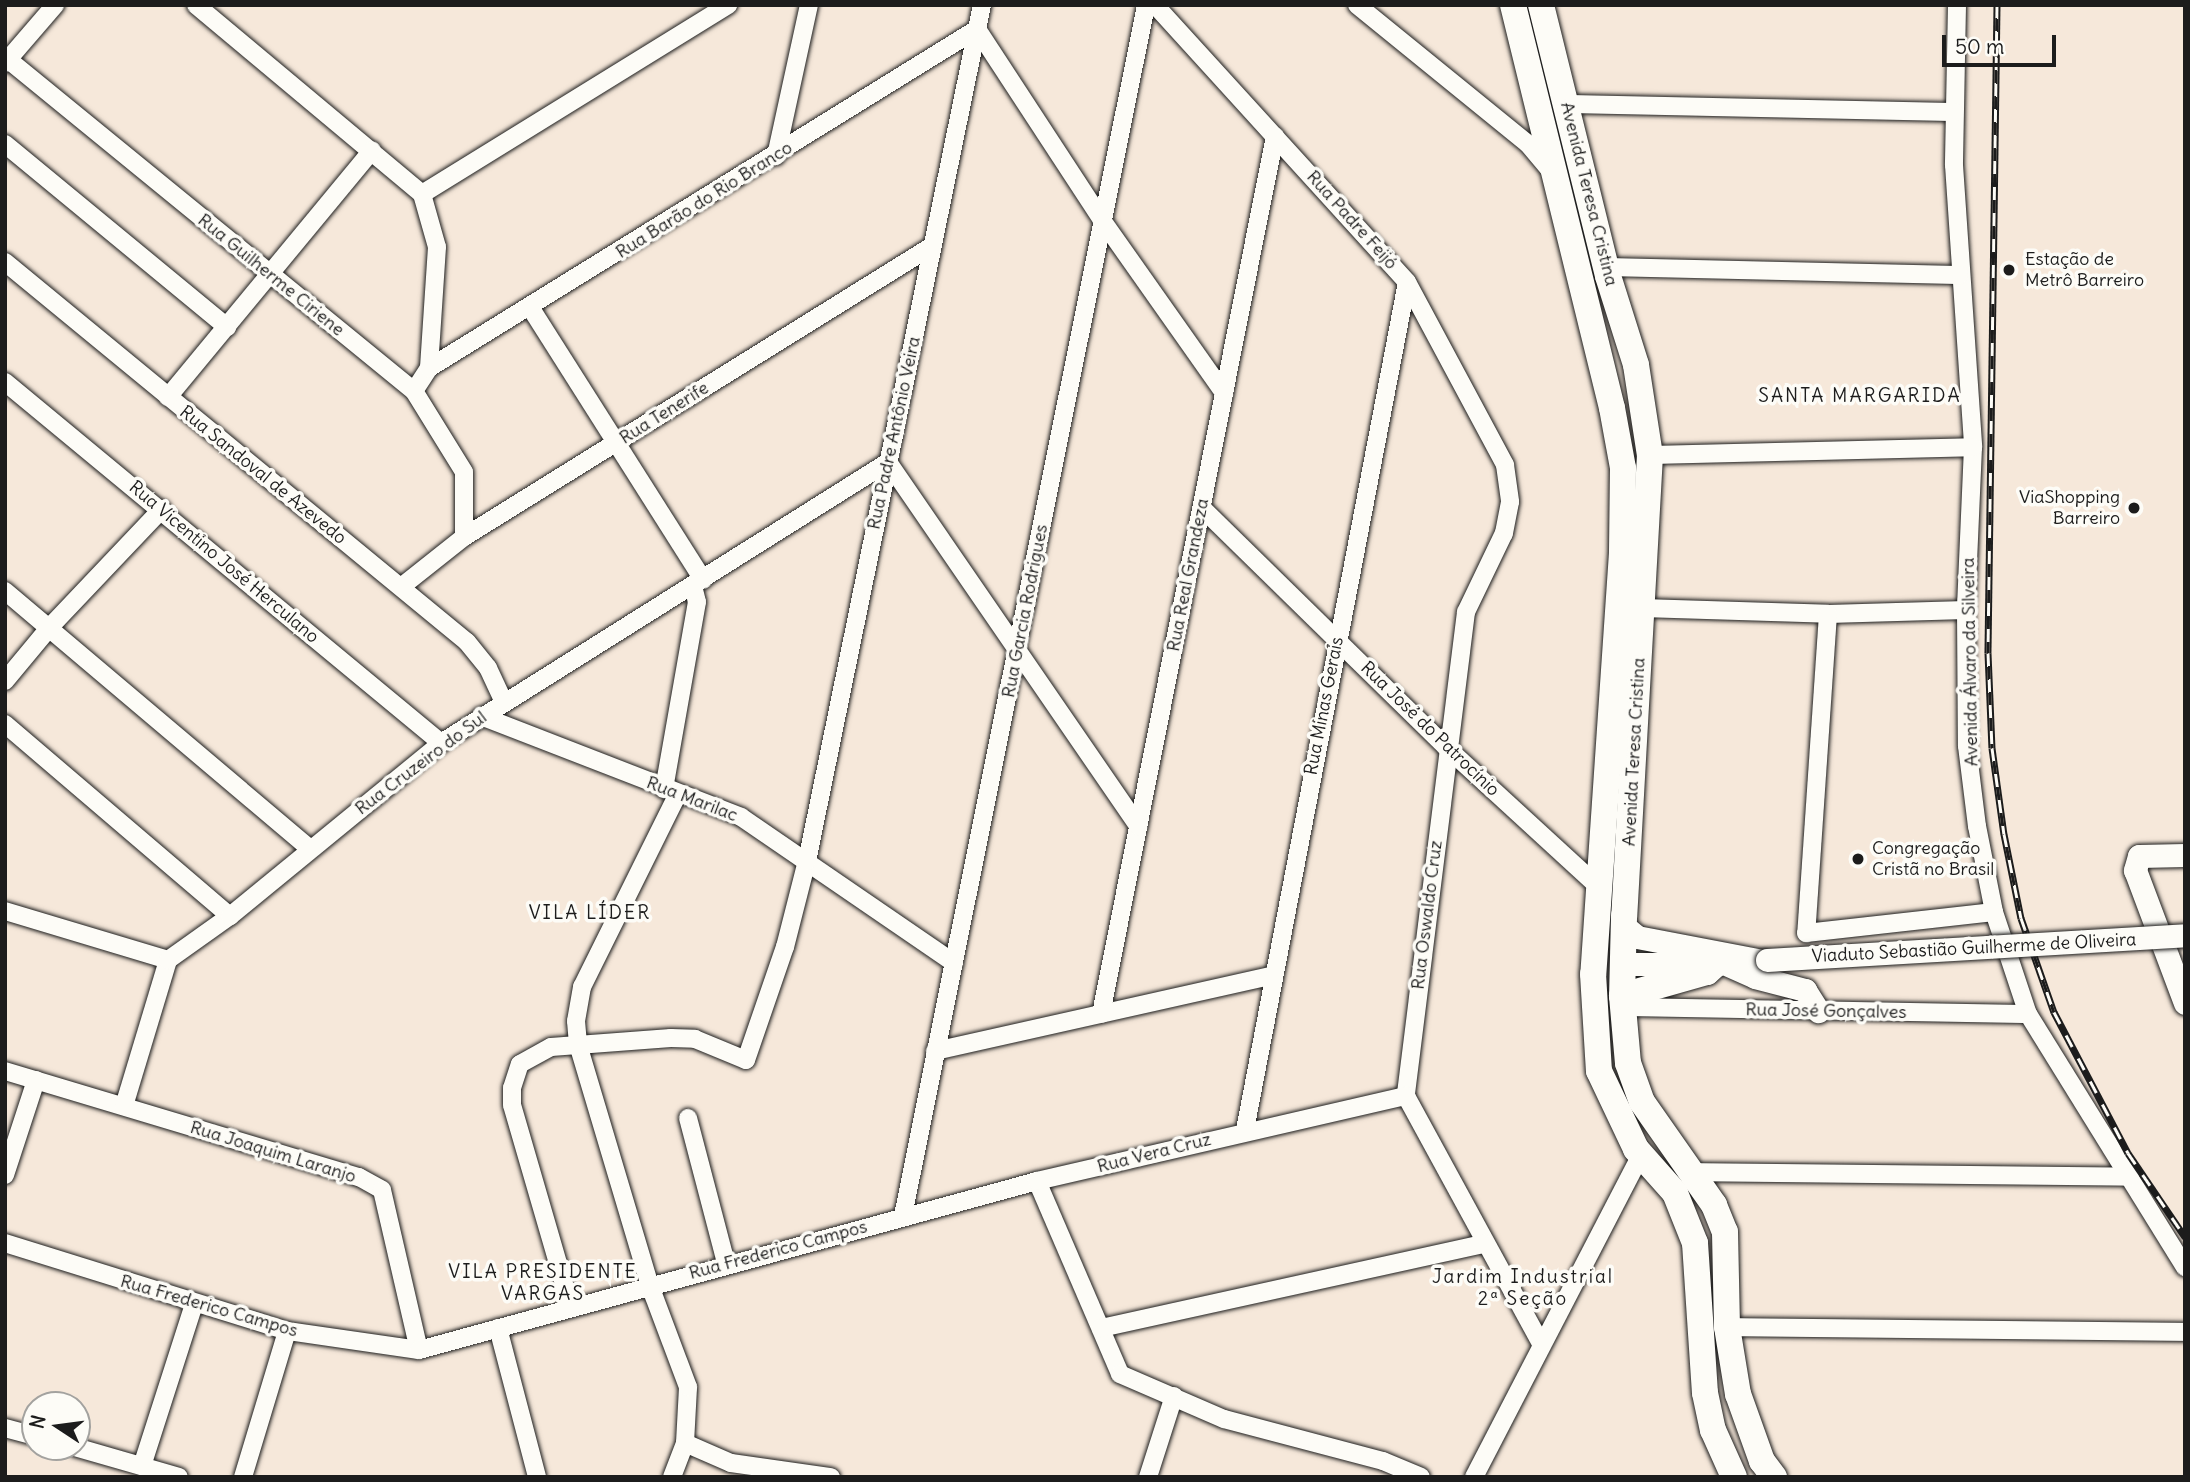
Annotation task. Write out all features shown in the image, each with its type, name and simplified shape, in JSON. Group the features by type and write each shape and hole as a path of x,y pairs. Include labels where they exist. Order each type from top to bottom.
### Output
{"main road":[{"name":"Avenida Teresa Cristina","path":"1513,5 1623,468 1622,553 1593,974 1598,1071 1615,1111 1641,1154 1675,1193 1695,1243 1704,1393 1729,1473"},
{"name":"Avenida Teresa Cristina","path":"1541,5 1605,267 1636,365 1650,455 1624,926 1622,1001 1628,1063 1642,1102 1714,1205 1725,1231 1727,1326 1738,1394 1762,1461 1774,1477"},
{"path":"1600,888 1610,904 1611,953 1623,964"},
{"path":"1622,1001 1707,972 1721,964"}],"street":[{"path":"6,60 55,5"},
{"path":"196,5 422,194 437,247 429,368 414,391"},
{"path":"422,194 729,5"},
{"path":"776,156 809,5"},
{"name":"Rua Padre Antônio Veira","path":"578,1044 695,1040 746,1060 785,947 807,861 982,5"},
{"name":"Rua Garcia Rodrigues","path":"903,1216 1146,5"},
{"name":"Rua Padre Feijó","path":"1155,5 1407,282 1505,465"},
{"path":"1357,5 1528,144 1555,176"},
{"name":"Avenida Álvaro da Silveira","path":"1957,5 1954,111 1959,275 1973,447 1966,611 1967,746 1977,827 1994,912 2028,1014 2185,1267"},
{"path":"977,29 1102,220 1224,393"},
{"name":"Rua Barão do Rio Branco","path":"429,368 776,156 977,29"},
{"name":"Rua Guilherme Ciriene","path":"6,60 414,391 464,472 464,537"},
{"path":"1567,104 1954,111"},
{"name":"Rua Real Grandeza","path":"1101,1014 1275,136"},
{"path":"5,144 227,327"},
{"path":"168,397 372,150"},
{"name":"Rua Tenerife","path":"401,587 464,537 932,246"},
{"name":"Rua Sandoval de Azevedo","path":"5,262 467,642 488,668 504,702"},
{"path":"1605,267 1959,275"},
{"name":"Rua Minas Gerais","path":"1245,1130 1407,282"},
{"path":"530,307 620,442 698,583 671,791 582,986 576,1021 578,1044 650,1286 688,1387 685,1443 672,1477"},
{"name":"Rua Vicentino José Herculano","path":"5,382 162,509 441,743"},
{"path":"1650,455 1973,447"},
{"path":"888,462 1138,826"},
{"name":"Rua Cruzeiro do Sul","path":"168,960 230,916 441,743 888,462"},
{"name":"Rua Oswaldo Cruz","path":"1406,1096 1446,747 1466,612 1504,533 1510,502 1505,465"},
{"name":"Rua José do Patrocínio","path":"1202,508 1446,747 1600,888"},
{"path":"5,681 49,628 162,509"},
{"path":"5,592 310,849"},
{"path":"1642,608 1828,614 1966,611"},
{"path":"1828,614 1806,933 1994,912"},
{"name":"Rua Marilac","path":"481,716 741,817 954,963"},
{"path":"5,724 230,916"},
{"path":"2185,855 2139,856 2135,870 2185,1003"},
{"path":"5,911 168,960 124,1106"},
{"name":"Viaduto Sebastião Guilherme de Oliveira","path":"1624,926 1637,937 1765,961"},
{"name":"Viaduto Sebastião Guilherme de Oliveira","path":"1623,964 1721,964 2185,935"},
{"path":"1721,964 1755,977 1805,990 1818,1011"},
{"path":"935,1051 1274,975"},
{"name":"Rua José Gonçalves","path":"1622,1001 1818,1011 2028,1014"},
{"path":"571,1308 512,1105 520,1064 551,1047 578,1044"},
{"name":"Rua Joaquim Laranjo","path":"5,1072 359,1177 382,1191 419,1350"},
{"path":"5,1175 36,1080"},
{"path":"1406,1096 1540,1342"},
{"name":"Rua Vera Cruz","path":"903,1216 1245,1130 1406,1096"},
{"path":"688,1118 726,1263"},
{"path":"1474,1477 1540,1342 1641,1154"},
{"path":"1689,1172 2130,1177"},
{"path":"1037,1181 1120,1374 1248,1427 1383,1461 1421,1477"},
{"name":"Rua Frederico Campos","path":"5,1243 287,1331 419,1350 903,1216"},
{"path":"1101,1328 1485,1244"},
{"path":"142,1466 194,1304"},
{"path":"1727,1326 2185,1332"},
{"path":"498,1328 537,1477"},
{"path":"243,1477 287,1331"},
{"path":"1148,1477 1174,1396"},
{"path":"685,1443 732,1464 831,1477"},
{"path":"91,1452 179,1477"}],"railway":[{"path":"1997,5 1988,653 1992,748 2004,834 2021,918 2054,1012 2128,1153 2185,1237"}],"place":[{"name":"Estação de Metrô Barreiro","path":"2009,270"},
{"name":"ViaShopping Barreiro","path":"2134,508"},
{"name":"Congregação Cristã no Brasil","path":"1858,859"}],"district":[{"name":"SANTA MARGARIDA","path":"1860,396"},
{"name":"VILA LÍDER","path":"590,913"},
{"name":"VILA PRESIDENTE VARGAS","path":"543,1283"},
{"name":"Jardim Industrial 2ª Seção","path":"1523,1288"}]}
